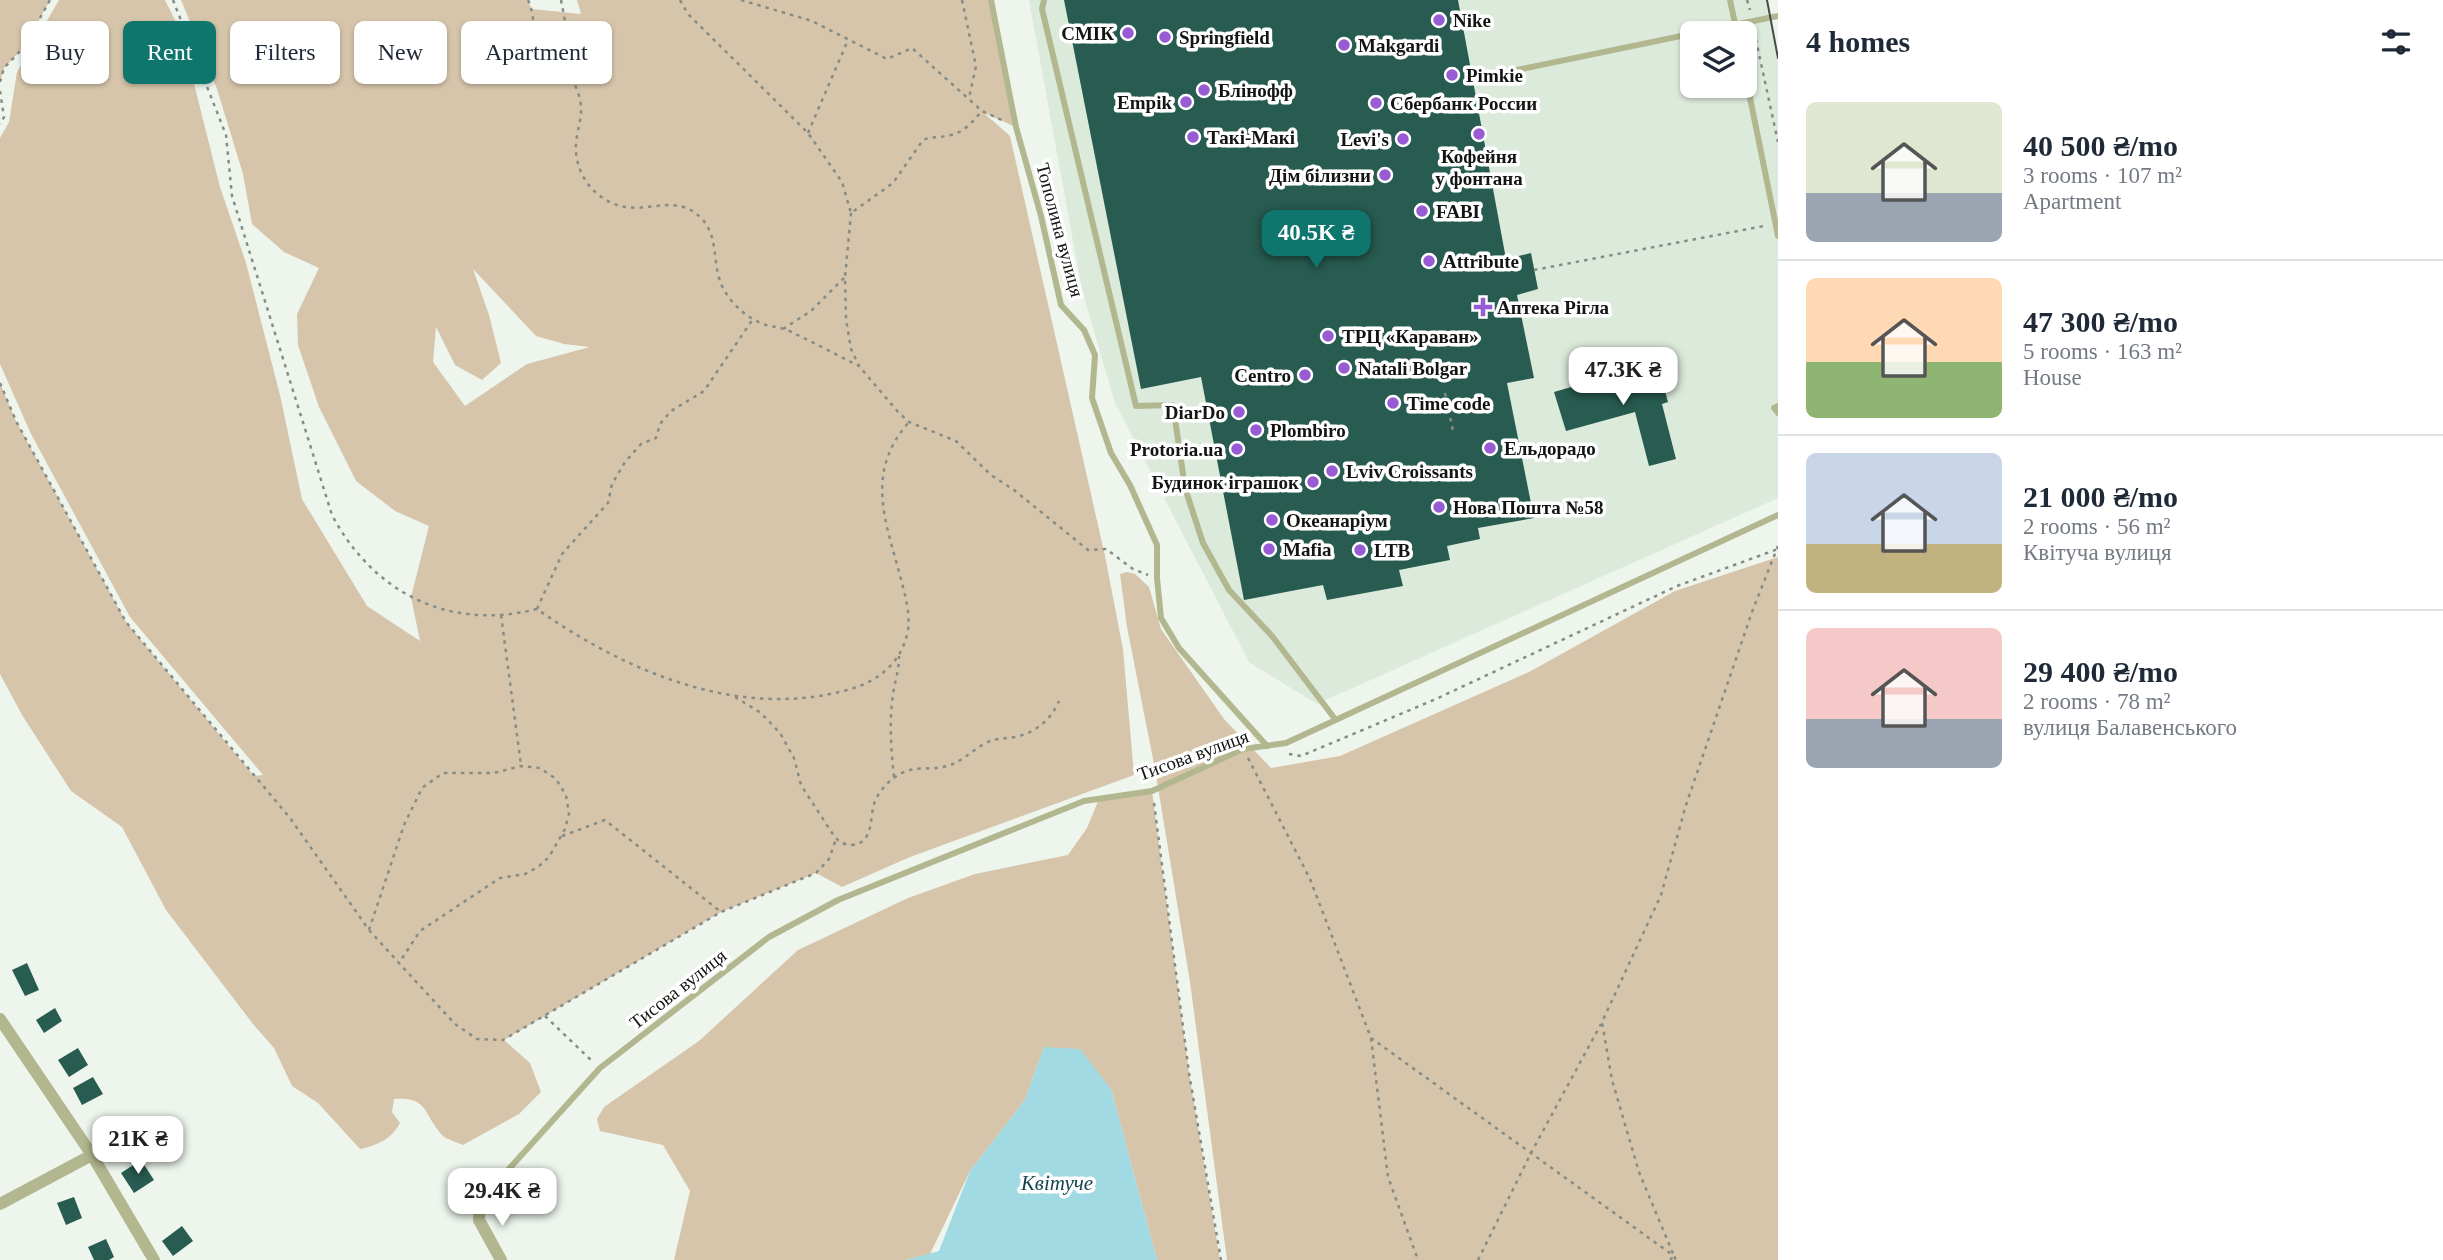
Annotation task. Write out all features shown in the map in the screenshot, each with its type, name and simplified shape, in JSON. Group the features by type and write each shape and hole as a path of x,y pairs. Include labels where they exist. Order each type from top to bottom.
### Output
{"street":[{"path":"0,1019 92,1155 154,1260"},
{"path":"0,1204 92,1155"},
{"path":"480,1201 479,1220 501,1260"}],"lane":[{"name":"Тополина вулиця","path":"991,0 1016,127 1041,216 1061,305 1084,330 1095,355 1092,398 1111,453 1130,485 1157,545 1161,618 1179,648 1267,746"},
{"path":"1044,0 1042,9 1136,406 1173,405 1185,488 1203,543 1229,590 1272,636 1335,719"},
{"path":"1730,0 1734,21"},
{"path":"1748,21 1778,16"},
{"path":"1483,76 1680,35"},
{"path":"1750,98 1778,236"},
{"path":"1778,406 1774,408 1778,412"},
{"name":"Тисова вулиця","path":"480,1201 600,1068 769,937 838,900 1084,801 1152,791 1244,749 1286,743 1778,514"}],"path":[{"path":"0,82 4,68 24,47 50,0"},
{"path":"173,0 226,135 232,196 335,522 346,541 365,563 386,582 411,597 452,612 501,615 537,609 576,635 628,663 683,683 728,695 796,699 840,692 873,681 888,669 899,654 907,631 908,606 882,508 882,482 890,450 909,422"},
{"path":"528,0 532,21"},
{"path":"561,0 565,21"},
{"path":"680,0 688,14 808,133 842,182 851,213 845,277 846,319 851,349 859,366 909,422 956,441 991,475 1014,490 1088,550 1106,549 1133,569 1157,578"},
{"path":"741,0 812,21 887,59 912,48 982,111 1016,127"},
{"path":"962,0 976,66 969,98"},
{"path":"1752,20 1778,142"},
{"path":"808,133 849,40"},
{"path":"574,84 582,109 582,121 576,141 577,162 589,186 600,197 619,206 640,209 674,204 699,215 713,238 716,269 733,303 753,319 783,329 859,366"},
{"path":"0,91 4,117 0,124"},
{"path":"851,213 893,184 923,140 965,129 982,111"},
{"path":"1534,270 1775,224"},
{"path":"783,329 823,301 845,277"},
{"path":"537,609 562,554 608,503 612,484 625,462 641,444 656,438 660,424 671,411 704,391 753,319"},
{"path":"0,383 16,421 126,622 290,818 369,930 455,1024 477,1040 503,1040 721,912 816,873 829,859 836,839"},
{"path":"1445,393 1453,431"},
{"path":"1278,753 1301,756 1436,699 1677,586 1778,548"},
{"path":"1478,1260 1531,1153 1602,1022 1661,895 1698,769 1752,612 1778,548"},
{"path":"501,615 521,766"},
{"path":"894,778 890,737 899,654"},
{"path":"728,695 753,708 780,733 794,758 801,785 836,839 850,845 865,839 871,828 876,799 894,778 916,768 951,765 967,757 981,745 999,737 1028,733 1045,722 1059,701"},
{"path":"1244,749 1310,879 1371,1038 1388,1177 1418,1260"},
{"path":"369,930 404,825 422,788 443,773 494,773 521,766 533,766 547,772 563,788 569,814 562,836 552,853 538,867 520,876 500,878 420,931 399,963"},
{"path":"1152,791 1189,1073 1221,1260"},
{"path":"562,836 605,820 721,912"},
{"path":"545,1016 600,1068"},
{"path":"1602,1022 1612,1080 1639,1172 1675,1258"},
{"path":"1371,1038 1675,1258"},
{"path":"1670,1260 1675,1258"}],"shaded area":[{"path":"0,0 50,0 38,21 21,21 21,50 4,68 0,82"},
{"path":"59,0 165,0 176,21 123,21 123,84 194,84 220,187 246,263 280,395 302,499 367,606 420,641 411,597 429,526 395,511 356,481 319,407 298,345 297,314 319,268 284,252 252,224 243,174 215,84 216,21 189,21 181,0 527,0 532,9 581,14 577,0 991,0 1016,127 984,113 1010,136 1105,556 1123,649 1134,775 910,857 842,887 816,873 721,912 504,1040 530,1063 541,1092 519,1114 463,1145 443,1136 420,1104 394,1099 392,1112 400,1123 397,1129 383,1141 360,1149 318,1103 292,1086 274,1048 166,910 122,827 71,791 22,715 0,674 0,383 16,421 126,622 254,776 263,775 130,617 31,434 0,364 0,138 9,122 17,72 21,65 21,84 109,84 109,21 47,21","holes":["473,269 536,336 564,344 590,347 527,364 465,406 433,362 436,327 455,365 482,380 501,363 489,315"]},
{"path":"1029,0 1766,0 1778,60 1778,498 1317,704 1249,662 1115,403 1082,290"},
{"path":"1778,557 1778,1260 1227,1260 1190,982 1120,574 1135,574 1149,587 1161,629 1224,719 1271,768 1340,756 1529,672 1675,591"},
{"path":"1152,791 1189,1073 1220,1260 1157,1260 1111,1089 1044,1047 1025,1100 970,1171 930,1254 906,1260 674,1260 690,1191 663,1145 600,1131 597,1119 604,1107 699,1041 798,950 908,898 975,874 1068,855 1087,828 1099,799"}],"water":[{"name":"Квітуче","path":"1044,1047 1080,1049 1111,1089 1157,1260 906,1260 939,1251 970,1171 1025,1100"}],"building":[{"name":"ТРЦ «Караван»","path":"1064,0 1458,0 1506,259 1531,253 1538,289 1517,295 1534,378 1507,383 1534,518 1478,528 1480,539 1447,546 1450,560 1399,570 1403,586 1327,600 1323,585 1244,600 1201,377 1141,389"},
{"path":"1657,362 1668,402 1662,404 1676,459 1649,466 1635,412 1566,431 1554,392"},
{"path":"27,963 39,990 25,996 12,970"},
{"path":"55,1008 62,1021 44,1033 36,1020"},
{"path":"78,1048 88,1065 69,1077 58,1060"},
{"path":"93,1077 103,1094 82,1105 73,1088"},
{"path":"124,1135 135,1151 120,1161 110,1145"},
{"path":"141,1160 154,1180 134,1193 121,1173"},
{"path":"74,1197 82,1218 66,1225 57,1203"},
{"path":"182,1226 193,1241 173,1256 162,1241"},
{"path":"106,1239 114,1257 109,1260 94,1260 88,1247"}],"tram line":[{"path":"1767,0 1778,58"}],"place":[{"name":"Nike","path":"1439,20"},
{"name":"СМІК","path":"1128,33"},
{"name":"Springfield","path":"1165,37"},
{"name":"Makgardi","path":"1344,45"},
{"name":"Pimkie","path":"1452,75"},
{"name":"Блінофф","path":"1204,90"},
{"name":"Empik","path":"1186,102"},
{"name":"Сбербанк России","path":"1376,103"},
{"name":"Кофейня у фонтана","path":"1479,134"},
{"name":"Такі-Макі","path":"1193,137"},
{"name":"Levi's","path":"1403,139"},
{"name":"Дім білизни","path":"1385,175"},
{"name":"FABI","path":"1422,211"},
{"name":"Attribute","path":"1429,261"},
{"name":"Аптека Рігла","path":"1483,307"},
{"name":"ТРЦ «Караван»","path":"1328,336"},
{"name":"Natali Bolgar","path":"1344,368"},
{"name":"Centro","path":"1305,375"},
{"name":"Time code","path":"1393,403"},
{"name":"DiarDo","path":"1239,412"},
{"name":"Plombiro","path":"1256,430"},
{"name":"Ельдорадо","path":"1490,448"},
{"name":"Protoria.ua","path":"1237,449"},
{"name":"Lviv Croissants","path":"1332,471"},
{"name":"Будинок іграшок","path":"1313,482"},
{"name":"Нова Пошта №58","path":"1439,507"},
{"name":"Океанаріум","path":"1272,520"},
{"name":"Mafia","path":"1269,549"},
{"name":"LTB","path":"1360,550"}]}
